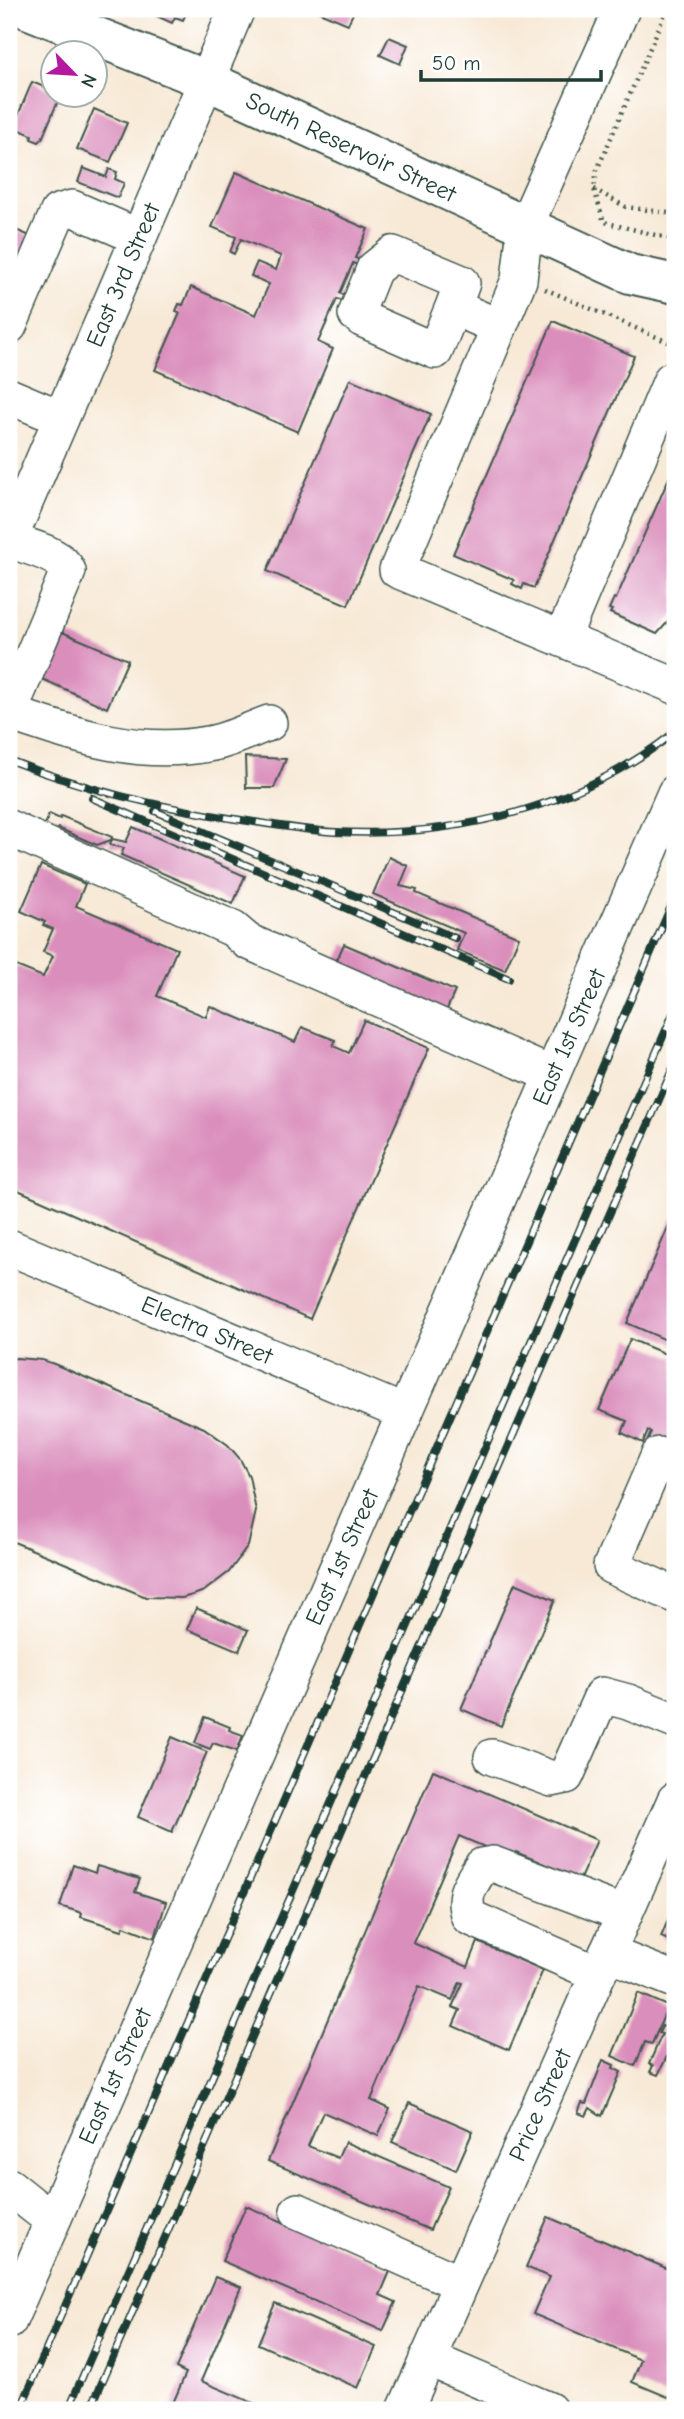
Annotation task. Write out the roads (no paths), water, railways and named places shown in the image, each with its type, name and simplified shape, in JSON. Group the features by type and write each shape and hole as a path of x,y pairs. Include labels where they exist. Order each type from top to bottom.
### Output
{"main road":[{"name":"South Reservoir Street","path":"27,9 206,80 630,274 675,284"},
{"path":"630,274 675,307"}],"street":[{"name":"East 3rd Street","path":"9,540 237,9"},
{"path":"622,9 525,227 519,280 397,570 675,687"},
{"path":"9,326 58,212 72,208 139,237"},
{"path":"453,307 499,327"},
{"path":"562,639 671,380"},
{"path":"9,396 61,418"},
{"path":"9,540 56,558 65,564 68,571 9,713 70,733 148,749 167,750 211,744 269,723"},
{"name":"East 1st Street","path":"13,2298 54,2217 675,793"},
{"path":"9,828 233,929 247,942 552,1075"},
{"name":"Electra Street","path":"9,1247 405,1413"},
{"path":"675,1462 659,1455 611,1566 675,1595"},
{"path":"492,1757 552,1779 566,1776 602,1695 628,1702 675,1721"},
{"name":"Price Street","path":"405,2410 624,1914 671,1822"},
{"path":"624,1914 493,1864 482,1866 470,1885 464,1903 469,1917 603,1963 675,1980"},
{"path":"9,2186 39,2210 54,2217"},
{"path":"298,2211 460,2283"},
{"path":"427,2358 549,2410"}],"railway":[{"path":"9,760 120,796 176,809 310,830 380,833 470,823 557,799 598,781 675,732"},
{"path":"92,798 509,979"},
{"path":"155,811 455,938"},
{"path":"20,2410 675,897"},
{"path":"68,2410 675,1009"},
{"path":"90,2410 675,1063"}]}
